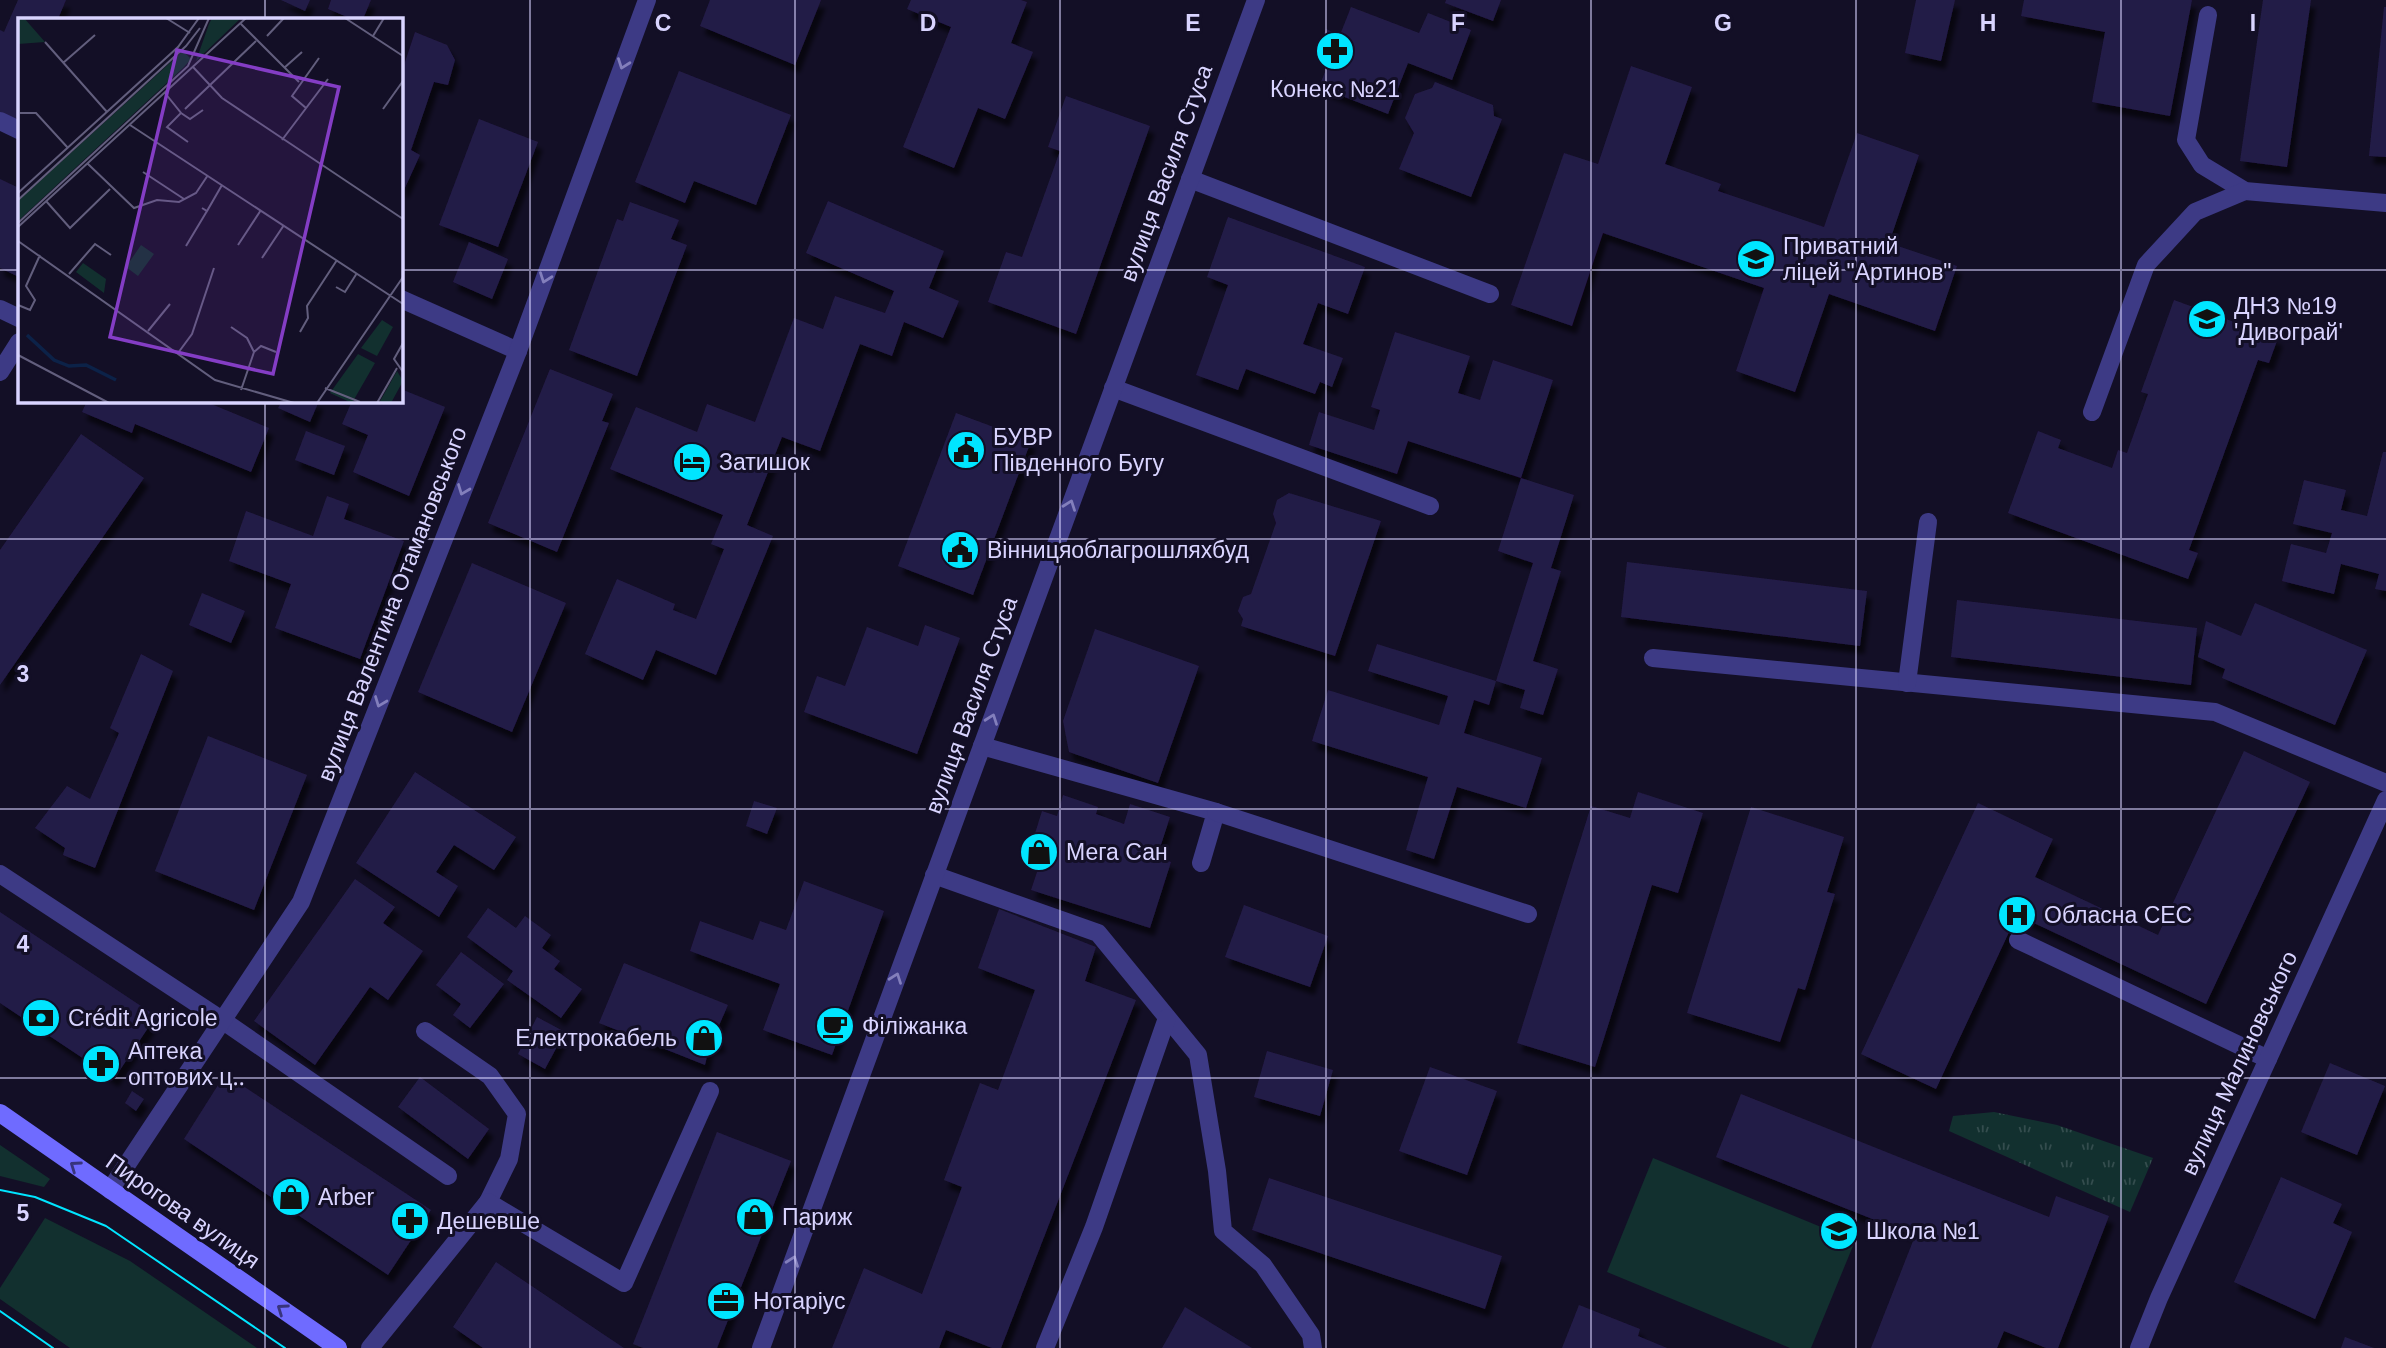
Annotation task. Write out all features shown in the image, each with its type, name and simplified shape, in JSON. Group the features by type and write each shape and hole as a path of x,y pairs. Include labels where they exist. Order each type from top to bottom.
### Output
{"main road":[{"name":"Пирогова вулиця","path":"0,1113 338,1348"}],"street":[{"name":"вулиця Валентина Отамановського","path":"110,1190 301,902 518,351 647,0"},
{"name":"вулиця Василя Стуса","path":"761,1348 1255,0"},
{"path":"2208,15 2186,140 2202,165 2245,191 2386,203"},
{"path":"0,121 18,130"},
{"path":"1190,179 1490,294"},
{"path":"2092,412 2146,265 2195,212 2245,191"},
{"path":"402,299 518,351"},
{"path":"0,309 18,318"},
{"path":"0,372 18,344"},
{"path":"1113,388 1430,506"},
{"path":"1907,683 1928,522"},
{"path":"1653,658 2215,712 2386,783"},
{"path":"982,746 1216,813 1528,914"},
{"name":"вулиця Малиновського","path":"2139,1348 2159,1298 2386,800"},
{"path":"1201,863 1216,813"},
{"path":"0,874 222,1020 448,1176"},
{"path":"934,875 1098,933 1198,1055 1217,1171 1223,1231 1263,1265 1311,1335 1313,1348"},
{"path":"2018,940 2268,1059"},
{"path":"1045,1348 1094,1227 1167,1018"},
{"path":"370,1348 488,1202 509,1159 517,1114 490,1076 425,1031"},
{"path":"488,1202 624,1283 710,1091"}],"green space":[{"path":"1994,1112 2057,1125 2153,1158 2130,1212 1949,1131 1953,1116"},
{"path":"0,1145 50,1179 44,1187 0,1176"},
{"path":"1653,1158 1855,1241 1811,1348 1790,1348 1607,1272"},
{"path":"45,1218 130,1261 257,1348 70,1348 0,1299 0,1288"}],"building":[{"path":"18,0 66,0 58,18 18,18 16,119 0,112 0,30 4,32"},
{"path":"281,0 310,0 305,11"},
{"path":"331,0 371,0 363,18 350,18 328,9"},
{"path":"710,0 821,0 795,65 700,26"},
{"path":"911,0 1027,2 1011,43 1033,52 1005,119 978,108 954,168 903,147 951,27 907,9"},
{"path":"1446,0 1501,0 1493,21 1445,3"},
{"path":"1916,0 1955,0 1941,61 1905,53"},
{"path":"2024,0 2192,0 2170,116 2092,102 2105,32 2021,16"},
{"path":"2263,0 2311,0 2287,167 2240,161"},
{"path":"1351,7 1419,33 1428,13 1471,30 1452,80 1408,63 1388,114 1319,87 1331,57 1317,52 1326,29 1340,35"},
{"path":"2386,7 2386,157 2369,156"},
{"path":"415,32 447,45 455,60 448,85 434,82 411,150 420,155 404,190 402,189 402,71"},
{"path":"1631,66 1692,87 1665,164 1721,184 1718,191 1824,227 1857,133 1919,155 1889,243 1957,266 1935,331 1829,294 1795,392 1736,371 1764,288 1603,233 1572,326 1511,305 1564,153 1598,164"},
{"path":"679,71 791,115 756,205 694,181 685,203 635,182"},
{"path":"1435,82 1493,105 1494,116 1502,119 1471,197 1399,169 1414,133 1405,118 1415,94 1432,88"},
{"path":"1066,96 1150,126 1076,334 988,302 1006,252 1022,257 1060,151 1048,147"},
{"path":"479,119 538,142 498,247 439,225"},
{"path":"0,179 18,188 18,277 0,268"},
{"path":"828,201 944,251 929,288 959,301 943,338 904,322 892,356 860,344 820,451 782,437 747,525 773,536 716,675 656,650 643,680 585,654 617,579 675,604 673,610 696,619 724,549 711,544 723,515 610,469 636,407 697,432 707,404 755,422 794,318 823,329 835,296 885,313 894,291 806,253"},
{"path":"630,202 679,220 671,239 687,245 637,376 569,350 617,219 623,221"},
{"path":"1228,217 1365,267 1348,314 1318,303 1303,344 1343,358 1332,387 1320,382 1315,394 1246,369 1238,390 1196,375 1228,285 1207,277"},
{"path":"469,242 508,259 492,299 453,282"},
{"path":"2174,300 2278,338 2269,363 2258,360 2189,550 2198,553 2188,579 2008,513 2038,431 2061,440 2058,448 2112,468 2118,450 2127,453 2148,394 2141,392"},
{"path":"1395,332 1470,356 1458,393 1480,400 1493,360 1553,380 1521,478 1408,441 1397,474 1309,445 1319,412 1374,430 1380,410 1371,407"},
{"path":"550,369 613,394 602,421 609,423 557,552 488,523"},
{"path":"402,389 445,407 409,496 353,472 368,435 342,424 352,402 374,402 382,405 384,402 402,402"},
{"path":"87,402 206,402 269,428 251,472 135,424 132,433 82,412"},
{"path":"281,402 319,402 310,422 278,408"},
{"path":"956,413 1031,441 973,595 898,566"},
{"path":"306,431 345,446 334,475 295,460"},
{"path":"81,434 144,478 0,685 0,550"},
{"path":"2383,452 2386,452 2386,591 2375,589 2379,574 2341,564 2334,594 2282,581 2291,544 2326,553 2332,533 2293,524 2304,480 2346,490 2341,510 2367,516"},
{"path":"1521,478 1574,495 1551,568 1561,571 1533,661 1558,669 1543,715 1520,708 1525,690 1496,681 1533,563 1498,551"},
{"path":"1289,493 1381,521 1335,656 1241,626 1243,619 1238,611 1243,597 1251,594 1276,523 1273,514 1277,500"},
{"path":"327,496 349,504 344,519 404,541 360,659 275,628 291,584 229,561 246,511 313,536"},
{"path":"1627,562 1867,591 1860,646 1621,617"},
{"path":"472,563 566,603 512,732 418,692"},
{"path":"202,593 245,611 231,643 189,625"},
{"path":"1957,600 2197,628 2191,685 1951,657"},
{"path":"2255,603 2367,650 2335,725 2222,678 2225,669 2198,657 2206,621 2241,636"},
{"path":"925,625 960,638 917,754 804,712 817,676 845,686 867,627 918,646"},
{"path":"1095,629 1199,666 1158,783 1069,752 1063,721"},
{"path":"1377,644 1496,681 1489,705 1474,700 1464,733 1542,758 1526,808 1457,787 1434,859 1406,850 1428,777 1312,741 1328,690 1439,725 1448,696 1368,671"},
{"path":"141,654 173,671 95,868 63,855 65,848 35,828 67,786 90,799 119,733 110,728"},
{"path":"208,736 307,775 254,910 155,871"},
{"path":"2244,751 2310,782 2206,1004 2017,915 1936,1089 1861,1054 1978,803 2053,839 2035,877 2158,935"},
{"path":"415,772 516,837 494,870 454,845 436,872 458,886 439,917 356,863"},
{"path":"1638,792 1703,813 1678,893 1652,885 1595,1067 1517,1043 1591,806 1630,818"},
{"path":"1063,795 1098,807 1096,814 1124,824 1130,804 1170,817 1157,857 1171,862 1150,928 1031,890 1041,860 1028,856 1042,811 1057,816"},
{"path":"754,801 777,808 767,834 746,826"},
{"path":"1751,807 1844,837 1827,892 1835,894 1805,990 1798,988 1780,1042 1687,1013"},
{"path":"355,879 395,907 383,923 423,951 388,1000 370,987 315,1065 254,1021"},
{"path":"804,881 884,911 832,1055 763,1030 780,984 690,951 700,921 753,940 760,921 786,930"},
{"path":"1244,905 1328,936 1310,987 1225,957"},
{"path":"488,908 516,928 525,916 551,935 542,948 560,961 554,969 582,989 561,1018 507,980 513,971 467,937"},
{"path":"999,909 1096,947 1085,981 1136,1000 1001,1348 992,1348 946,1330 939,1348 832,1348 864,1268 922,1294 962,1187 944,1180 980,1083 998,1090 1035,990 978,968"},
{"path":"0,912 156,1016 114,1079 0,1003"},
{"path":"461,952 504,984 470,1028 453,1015 461,1004 436,985"},
{"path":"624,963 728,1005 717,1030 721,1044 709,1048 705,1065 599,1023"},
{"path":"537,1017 565,1032 545,1069 518,1054"},
{"path":"1267,1051 1333,1070 1320,1116 1254,1097"},
{"path":"2330,1063 2385,1086 2357,1155 2301,1132"},
{"path":"1430,1067 1497,1091 1467,1175 1399,1151"},
{"path":"225,1074 431,1210 388,1275 184,1139"},
{"path":"420,1077 489,1129 468,1159 398,1107"},
{"path":"132,1091 144,1099 136,1111 125,1103"},
{"path":"1741,1094 2049,1217 2056,1196 2109,1216 2058,1348 2046,1348 2004,1331 1997,1348 1871,1348 1915,1236 1716,1157"},
{"path":"717,1132 791,1161 717,1348 643,1348 633,1344"},
{"path":"2281,1177 2342,1204 2333,1223 2352,1232 2315,1319 2234,1282"},
{"path":"1269,1178 1502,1256 1485,1309 1252,1230"},
{"path":"496,1262 624,1348 483,1348 453,1327"},
{"path":"1579,1305 1640,1329 1638,1336 1667,1348 1562,1348"},
{"path":"1185,1307 1252,1348 1162,1348"},
{"path":"2345,1337 2374,1348 2341,1348"}],"tram line":[{"path":"0,1190 35,1197 106,1226 285,1348"},
{"path":"0,1311 53,1348"}],"place":[{"name":"Конекс №21","path":"1335,51"},
{"name":"Приватний ліцей \"Артинов\"","path":"1756,259"},
{"name":"ДНЗ №19 'Дивограй'","path":"2207,319"},
{"name":"БУВР Південного Бугу","path":"966,450"},
{"name":"Затишок","path":"692,462"},
{"name":"Вінницяоблагрошляхбуд","path":"960,550"},
{"name":"Мега Сан","path":"1039,852"},
{"name":"Обласна СЕС","path":"2017,915"},
{"name":"Crédit Agricole","path":"41,1018"},
{"name":"Філіжанка","path":"835,1026"},
{"name":"Електрокабель","path":"704,1038"},
{"name":"Аптека оптових ц‥","path":"101,1064"},
{"name":"Arber","path":"291,1197"},
{"name":"Париж","path":"755,1217"},
{"name":"Дешевше","path":"410,1221"},
{"name":"Школа №1","path":"1839,1231"},
{"name":"Нотаріус","path":"726,1301"}]}
